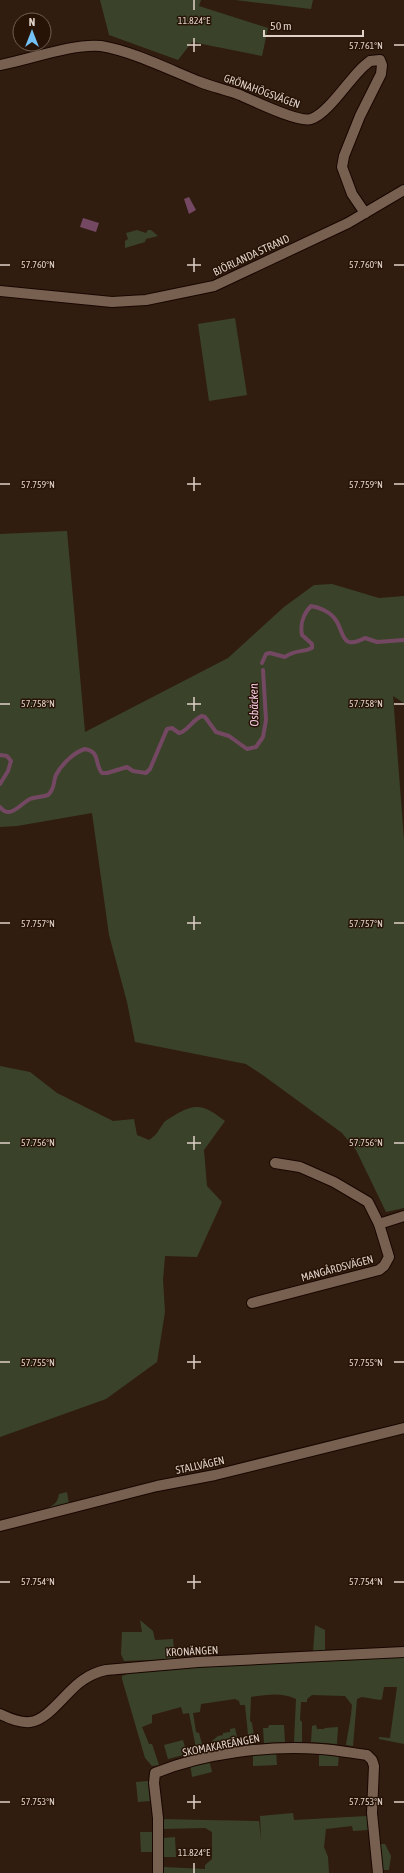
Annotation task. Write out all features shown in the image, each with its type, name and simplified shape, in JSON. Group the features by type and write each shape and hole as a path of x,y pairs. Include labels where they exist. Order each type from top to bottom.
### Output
{"street":[{"name":"GRÖNAHÖGSVÄGEN","path":"0,65 73,49 92,46 102,47 125,53 238,94 301,119 311,119 326,109 364,66 370,61 380,60 382,65 381,74 360,116 344,156 342,167 352,194 365,213"},
{"name":"BJÖRLANDA STRAND","path":"0,291 112,302 146,300 214,286 243,274 365,213 404,190"},
{"name":"MANGÅRDSVÄGEN","path":"252,1303 380,1270 389,1257 379,1224 368,1202 334,1182 300,1167 275,1163"},
{"path":"379,1224 404,1216"},
{"name":"STALLVÄGEN","path":"0,1526 157,1486 215,1475 404,1428"},
{"name":"KRONÄNGEN","path":"0,1714 19,1722 31,1722 40,1718 54,1707 82,1680 93,1674 106,1670 198,1662 404,1652"},
{"name":"SKOMAKAREÄNGEN","path":"158,1873 158,1823 154,1783 155,1773 216,1756 267,1749 322,1749 367,1755 372,1760 374,1766 372,1813 378,1873"}],"green space":[{"path":"100,0 201,0 199,6 268,28 262,56 192,42 178,60 109,35"},
{"path":"235,0 313,0 311,9"},
{"path":"137,230 146,233 148,230 151,230 158,236 146,239 145,242 125,248 125,241 128,239 126,233"},
{"path":"235,318 247,395 209,401 198,324"},
{"path":"67,531 85,732 228,658 284,607 314,585 332,584 379,598 404,596 404,703 393,696 404,840 404,1208 386,1212 356,1150 342,1133 246,1064 135,1042 127,1002 109,935 92,813 17,826 0,827 0,534"},
{"path":"0,1066 30,1072 57,1093 113,1121 134,1119 137,1135 149,1140 156,1134 165,1121 190,1108 196,1107 207,1109 225,1121 204,1150 207,1186 222,1202 197,1257 165,1256 163,1280 165,1312 157,1362 106,1399 0,1437"},
{"path":"67,1492 69,1504 48,1510 49,1507 56,1502 59,1494"},
{"path":"140,1620 153,1631 155,1640 173,1639 175,1659 124,1661 121,1654 122,1632 142,1632"},
{"path":"315,1625 325,1630 325,1652 313,1652"},
{"path":"404,1654 404,1744 379,1739 379,1737 390,1738 397,1687 384,1687 382,1699 380,1700 362,1697 357,1699 353,1746 346,1745 352,1705 345,1696 312,1695 307,1699 307,1702 301,1702 300,1720 302,1722 302,1742 294,1742 296,1699 285,1695 268,1695 251,1697 250,1721 252,1723 255,1743 249,1744 245,1705 240,1705 239,1701 235,1699 201,1704 200,1712 193,1713 196,1732 199,1733 204,1751 197,1753 189,1713 183,1714 181,1707 152,1715 152,1723 142,1727 149,1744 152,1744 159,1765 152,1766 145,1758 122,1679 122,1676 144,1668"},
{"path":"269,1725 284,1725 285,1742 264,1743 263,1728 268,1728"},
{"path":"316,1725 317,1729 338,1727 337,1744 311,1742 312,1726"},
{"path":"235,1728 239,1746 214,1749 212,1741 218,1736 223,1735 223,1733 230,1732 230,1729"},
{"path":"183,1740 187,1754 168,1759 164,1745"},
{"path":"276,1751 277,1765 253,1766 253,1753"},
{"path":"319,1751 339,1753 338,1766 319,1766"},
{"path":"209,1760 212,1772 192,1777 190,1764"},
{"path":"148,1781 150,1801 138,1802 136,1782"},
{"path":"293,1813 294,1820 367,1816 368,1830 353,1831 352,1826 326,1829 324,1847 328,1857 329,1873 162,1873 164,1867 205,1869 205,1865 212,1859 212,1832 205,1828 162,1829 160,1819 259,1821 261,1840 260,1816"},
{"path":"140,1832 154,1832 153,1852 141,1852"},
{"path":"175,1837 176,1857 163,1857 163,1838"},
{"path":"379,1844 385,1844 391,1856 389,1870 381,1870"}],"shaded area":[{"path":"189,197 196,210 189,214 184,199"},
{"path":"83,218 99,223 96,232 80,227"}],"waterway":[{"name":"Osbäcken","path":"262,663 266,654 270,653 285,657 292,653 312,648 312,644 302,635 301,631 304,616 311,606 324,610 333,616 347,641 351,642 365,638 377,642 404,640"},
{"name":"Osbäcken","path":"0,807 4,811 11,812 30,799 48,795 53,788 56,775 61,767 68,759 85,749 93,753 102,773 127,767 133,771 146,773 150,769 167,729 172,728 179,733 182,732 202,716 205,717 216,732 229,736 247,749 256,747 263,737 266,720 263,670"},
{"name":"Osbäcken","path":"0,755 7,756 11,761 8,771 0,784"}]}
